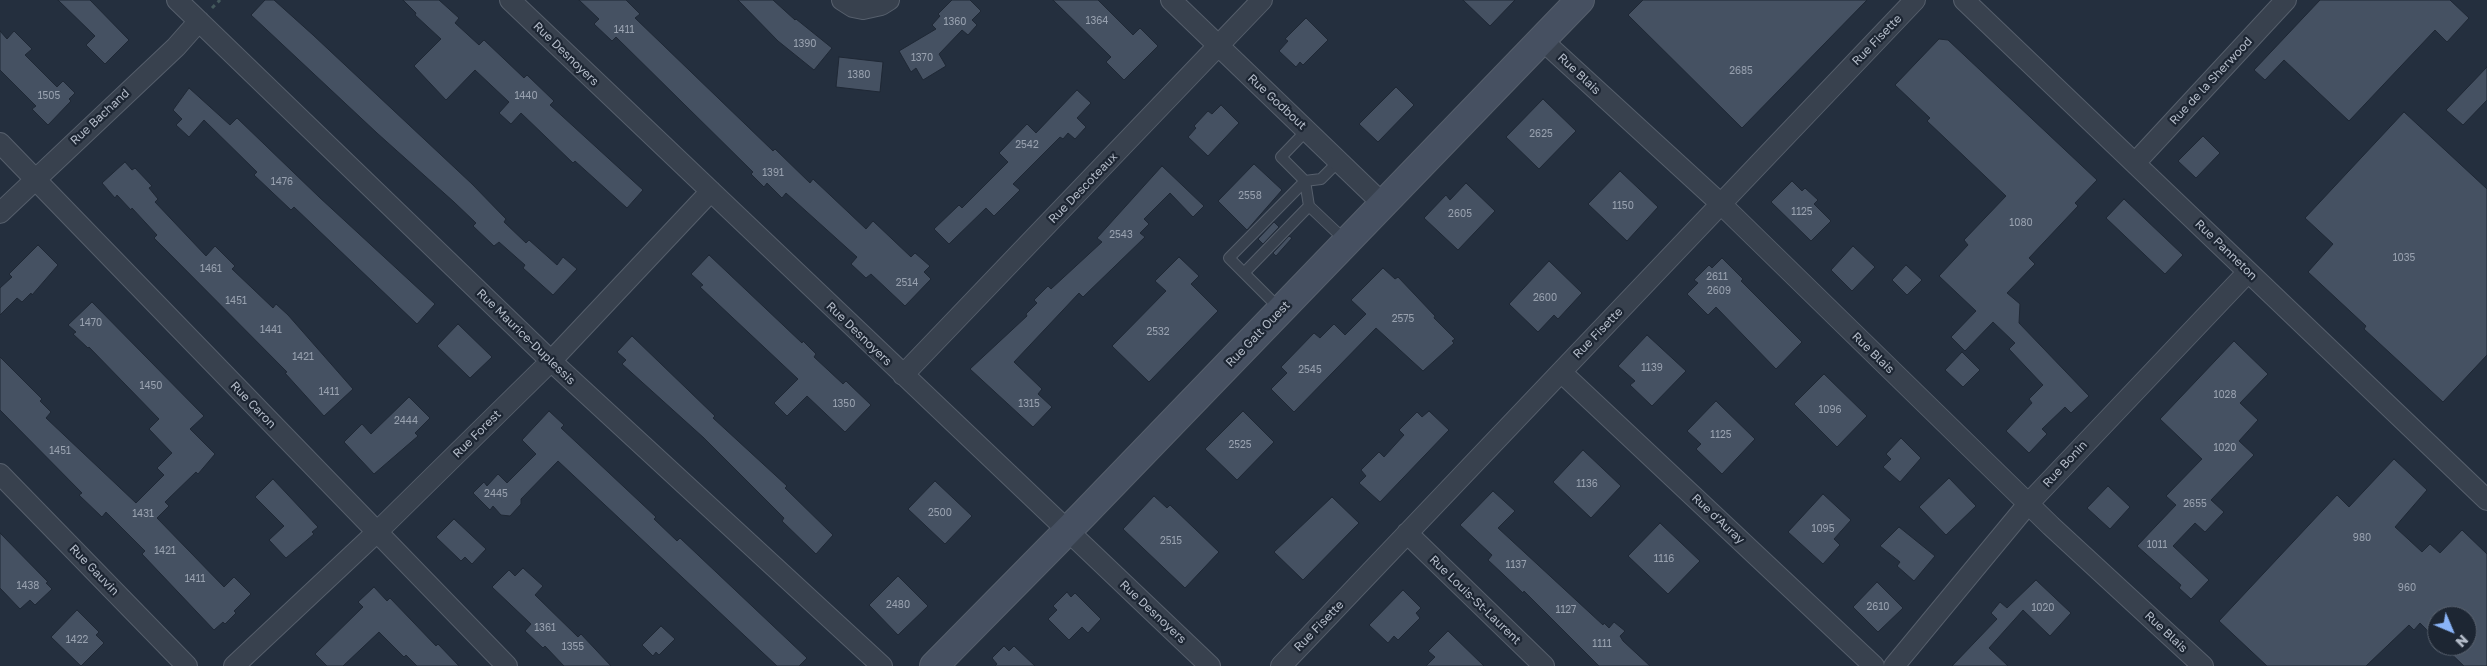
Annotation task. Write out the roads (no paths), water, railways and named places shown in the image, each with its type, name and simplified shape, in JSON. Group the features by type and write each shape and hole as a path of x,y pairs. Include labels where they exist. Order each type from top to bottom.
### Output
{"street":[{"name":"Rue Maurice-Duplessis","path":"177,0 550,361 882,666"},
{"name":"Rue Desnoyers","path":"510,0 1210,666"},
{"path":"842,0 853,7 863,9 881,5 889,0"},
{"name":"Rue Godbout","path":"1171,0 1384,204"},
{"name":"Rue Descoteaux","path":"903,375 1262,0"},
{"name":"Rue Galt Ouest","path":"934,666 1067,532 1580,0"},
{"name":"Rue Fisette","path":"1281,666 1915,0"},
{"name":"Rue Panneton","path":"1964,0 2487,500"},
{"name":"Rue de la Sherwood","path":"2135,163 2286,0"},
{"name":"Rue Bachand","path":"0,213 176,47 199,21"},
{"name":"Rue Blais","path":"1542,40 1721,204 2028,504 2203,666"},
{"name":"Rue Caron","path":"0,143 507,666"},
{"name":"Rue Forest","path":"234,666 377,532 550,361 711,192"},
{"name":"Rue Bonin","path":"1894,666 2028,504 2248,272"},
{"name":"Rue d'Auray","path":"1561,372 1874,666"},
{"name":"Rue Gauvin","path":"0,474 187,666"},
{"name":"Rue Louis-St-Laurent","path":"1407,533 1544,666"}],"lane":[{"path":"1307,130 1281,157 1304,181 1308,206 1347,242"},
{"path":"1281,310 1229,258 1304,181 1321,179 1339,161"},
{"path":"1244,273 1308,206"}]}
